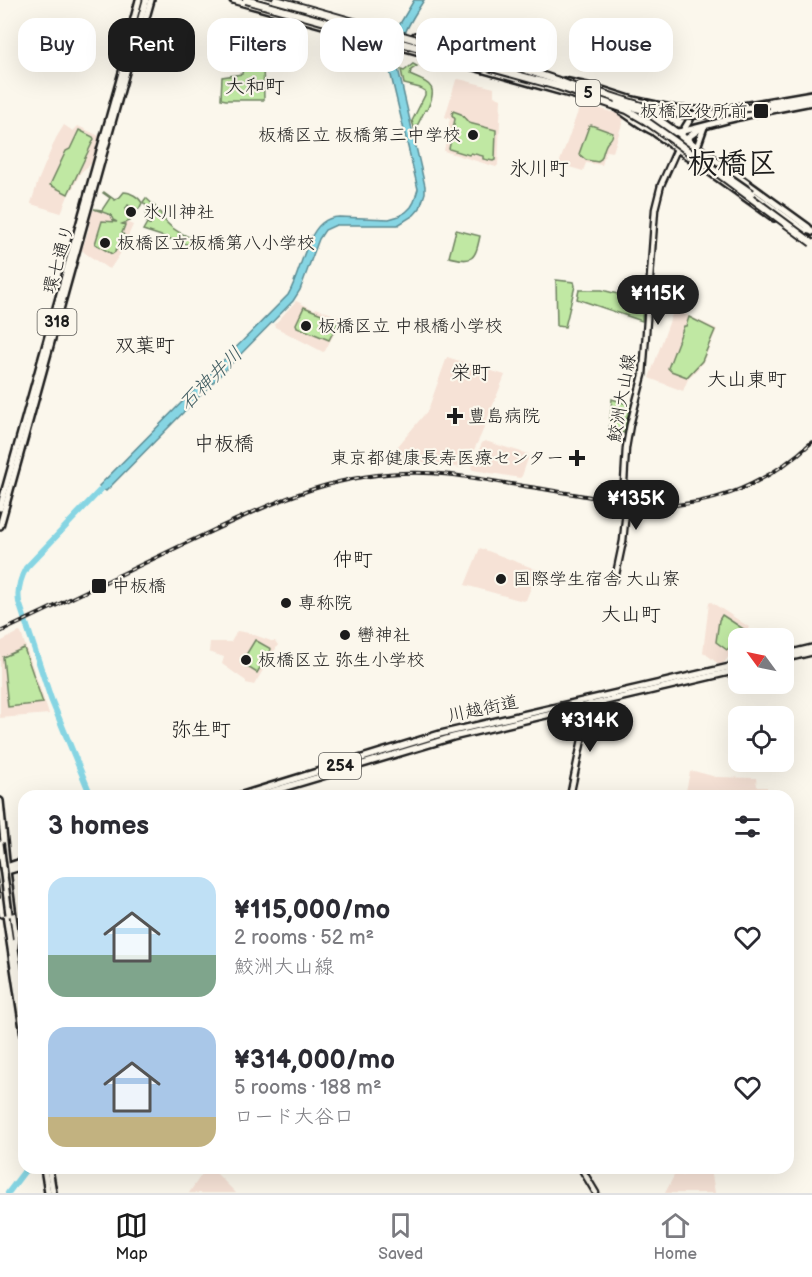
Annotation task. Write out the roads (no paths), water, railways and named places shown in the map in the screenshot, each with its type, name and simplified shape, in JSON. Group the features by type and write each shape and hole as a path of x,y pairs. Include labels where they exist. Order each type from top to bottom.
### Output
{"highway":[{"name":"5","path":"246,0 568,85 618,105 646,120 812,244"},
{"path":"260,0 394,39 568,85"},
{"name":"5","path":"278,0 514,66 621,108 646,121 812,244"},
{"path":"404,41 556,83 656,114 692,118 713,117 812,97"}],"main road":[{"name":"環七通り","path":"140,18 145,0"},
{"path":"142,18 145,0"},
{"path":"121,77 123,58 145,0"},
{"path":"233,0 612,106 651,130 812,244"},
{"path":"278,0 508,61 556,83 623,105 647,119 804,230 811,232"},
{"path":"316,23 320,22"},
{"name":"環七通り","path":"0,508 123,72"},
{"name":"環七通り","path":"0,526 127,72"},
{"path":"556,83 675,109 714,111 812,97"},
{"path":"651,130 657,133 679,134 812,97"},
{"path":"633,100 808,227 811,232"},
{"path":"677,149 675,141 697,110"},
{"path":"695,146 705,125"},
{"path":"677,149 679,134"},
{"path":"677,149 685,144 695,146"},
{"name":"鮫洲大山線","path":"615,579 626,515 627,500 623,499 628,437 643,375 655,208 661,185 677,149"},
{"path":"794,652 812,648"},
{"path":"794,656 812,652"},
{"name":"川越街道","path":"276,790 445,739 728,669"},
{"path":"571,790 590,702"},
{"name":"川越街道","path":"258,790 440,734 590,702"},
{"path":"0,801 4,869 16,938 15,946"},
{"path":"0,843 18,996"},
{"path":"18,863 4,869 0,874 18,966"},
{"path":"0,901 8,950 12,956"},
{"path":"45,1174 48,1193"},
{"path":"50,1174 53,1193"},
{"path":"585,1174 596,1193"}],"water":[{"path":"414,0 424,0 404,36 403,18"},
{"path":"390,72 399,72 425,186 420,208 414,215 398,225 336,225 325,230 319,239 300,290 293,301 106,491 99,486 288,295 311,237 322,223 337,217 389,219 399,216 411,207 418,189"}],"waterway":[{"name":"石神井川","path":"89,790 51,699 18,593 26,568 108,482"},
{"name":"石神井川","path":"8,1193 22,1174"}],"railway":[{"path":"0,632 261,509 315,488 343,481 402,473 430,473 470,477 636,504 685,504 708,500 753,484 774,472 812,442"}],"place":[{"name":"板橋区役所前","path":"761,111"},
{"name":"板橋区立 板橋第三中学校","path":"473,135"},
{"name":"氷川神社","path":"131,212"},
{"name":"板橋区立板橋第八小学校","path":"105,243"},
{"name":"板橋区立 中根橋小学校","path":"306,326"},
{"name":"豊島病院","path":"455,416"},
{"name":"東京都健康長寿医療センター","path":"577,458"},
{"name":"国際学生宿舎 大山寮","path":"501,579"},
{"name":"中板橋","path":"99,586"},
{"name":"専称院","path":"286,603"},
{"name":"轡神社","path":"345,635"},
{"name":"板橋区立 弥生小学校","path":"246,660"}],"district":[{"name":"大和町","path":"255,87"},
{"name":"板橋区","path":"732,164"},
{"name":"氷川町","path":"539,169"},
{"name":"双葉町","path":"145,346"},
{"name":"栄町","path":"471,373"},
{"name":"大山東町","path":"747,380"},
{"name":"中板橋","path":"224,444"},
{"name":"仲町","path":"353,560"},
{"name":"大山町","path":"631,615"},
{"name":"弥生町","path":"201,730"}]}
